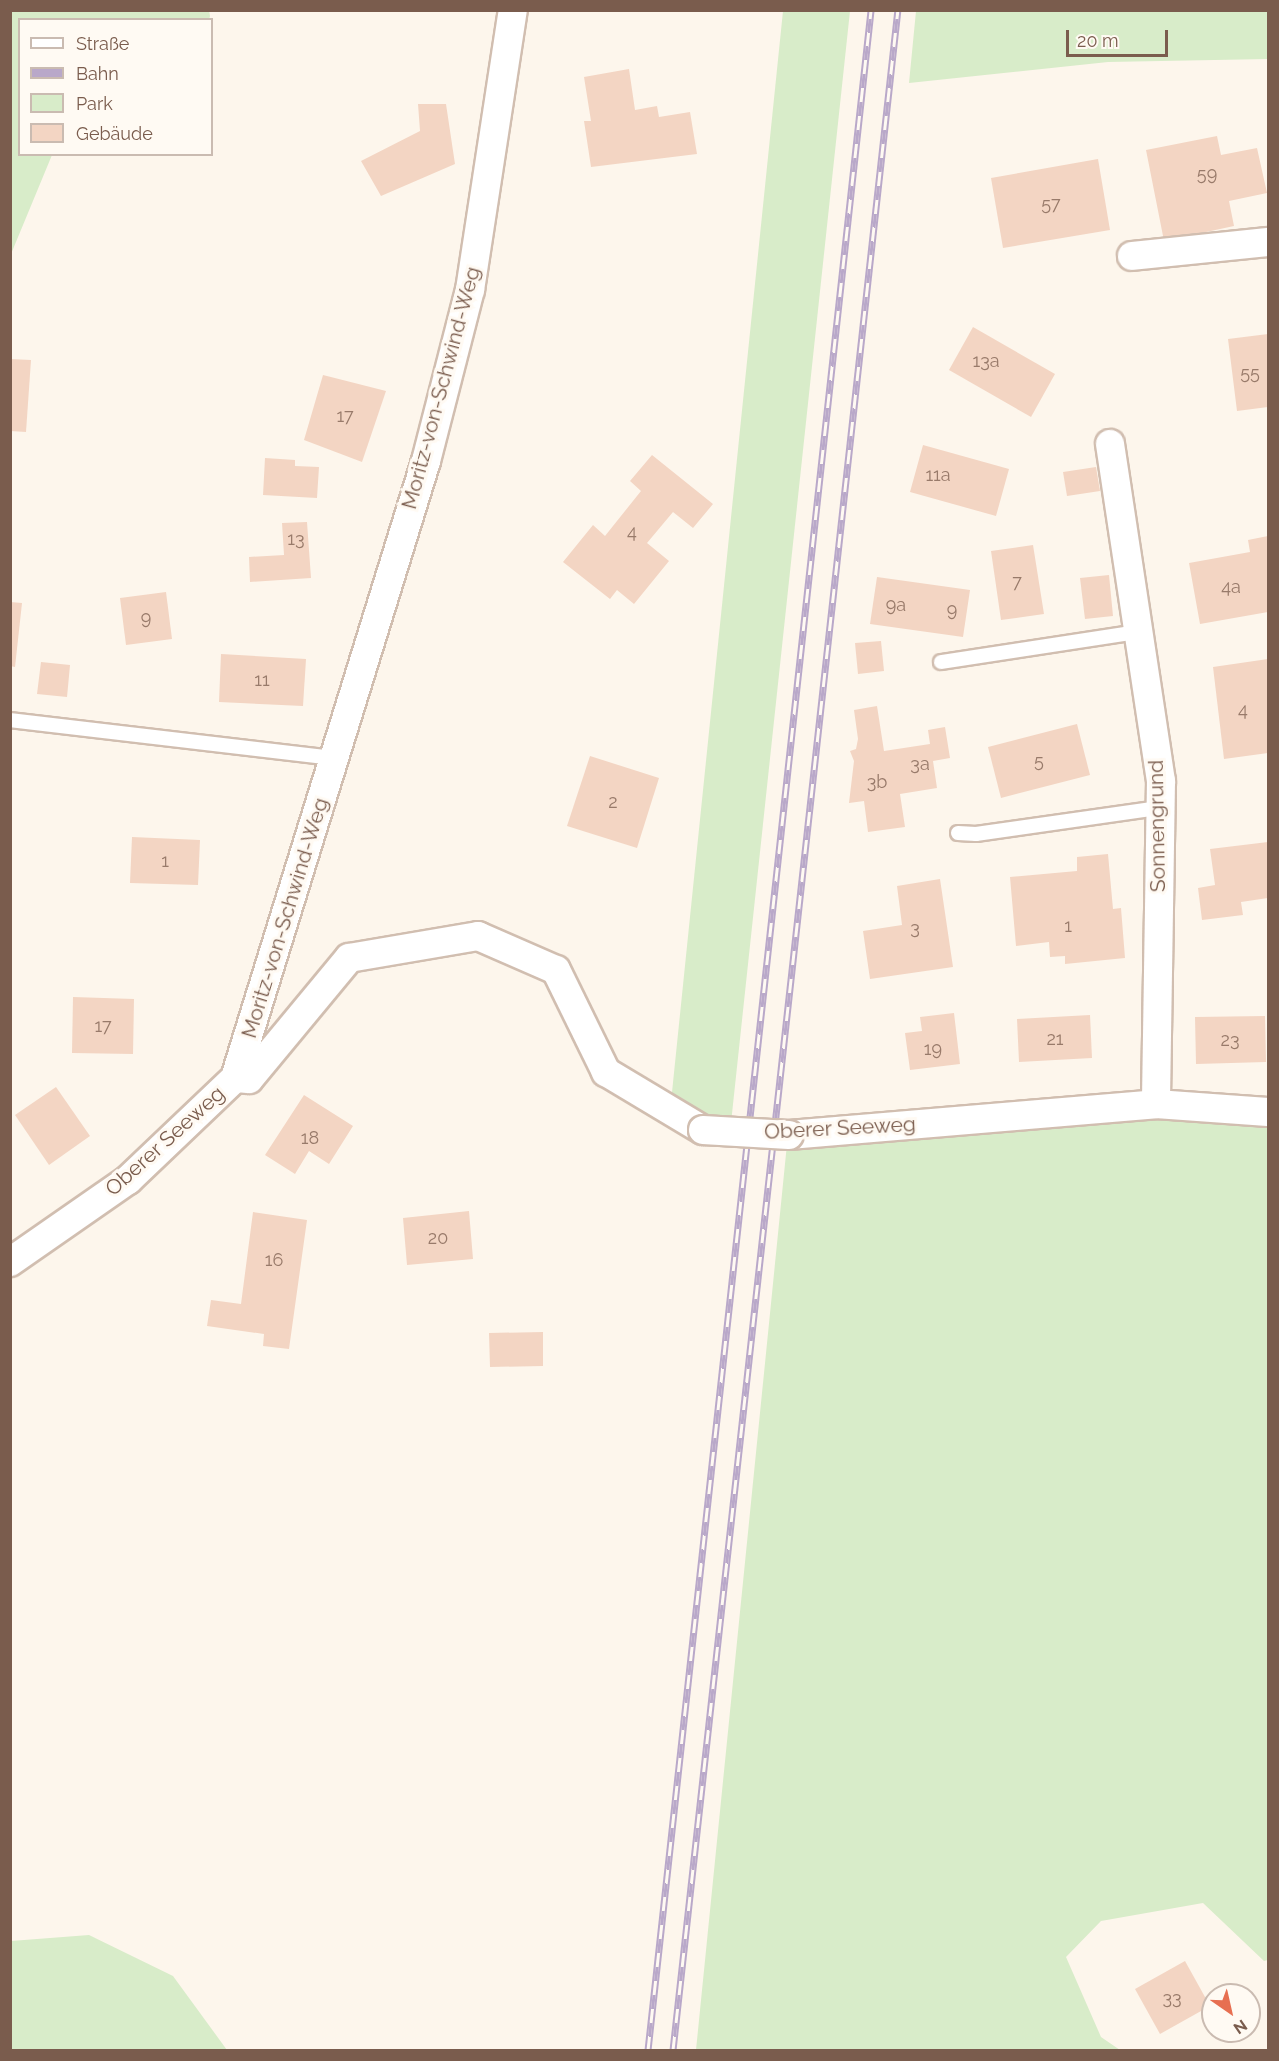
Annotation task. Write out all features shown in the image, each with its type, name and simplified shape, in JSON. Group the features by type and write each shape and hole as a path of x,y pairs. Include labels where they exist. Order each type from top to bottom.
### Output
{"street":[{"name":"Moritz-von-Schwind-Weg","path":"235,1078 426,461 470,290 513,10"},
{"path":"1132,256 1269,242"},
{"name":"Sonnengrund","path":"1110,444 1161,782 1156,1104"},
{"name":"Oberer Seeweg","path":"10,1262 128,1180 235,1078 249,1079 349,958 478,936 556,970 606,1072 703,1130 789,1135 1156,1104 1269,1112"}],"lane":[{"path":"941,662 1138,632"},
{"path":"10,720 334,758"},
{"path":"958,833 976,834 1160,808"}],"green space":[{"path":"11,10 209,10 210,18 18,18 18,156 52,156 11,254"},
{"path":"783,11 850,11 731,1123 701,1120 671,1102"},
{"path":"916,11 1268,11 1268,59 1108,62 909,83"},
{"path":"1154,1115 1268,1123 1268,1960 1264,1961 1203,1903 1101,1921 1066,1957 1101,2037 1120,2050 696,2050 787,1144"},
{"path":"89,1935 173,1976 227,2050 11,2050 11,1941"}],"building":[{"path":"629,69 635,110 657,106 659,117 690,112 697,154 591,167 584,121 591,121 584,77"},
{"path":"418,104 446,104 455,164 381,196 361,161 420,131"},
{"path":"1217,136 1221,155 1257,148 1267,193 1229,201 1234,226 1164,241 1146,150"},
{"path":"1098,159 1110,230 1003,248 991,178"},
{"path":"973,327 1055,374 1031,417 949,370"},
{"path":"1268,334 1268,407 1237,411 1228,339"},
{"path":"10,359 31,360 26,432 10,431"},
{"path":"323,375 386,391 362,462 304,440"},
{"path":"923,445 1009,469 996,516 910,492"},
{"path":"652,455 713,504 693,528 673,512 647,543 669,561 634,604 617,590 610,599 563,562 593,525 605,536 641,491 630,481"},
{"path":"265,458 295,460 295,466 319,467 317,498 263,495"},
{"path":"1096,467 1100,491 1067,496 1063,472"},
{"path":"307,522 311,578 250,582 249,557 284,555 282,523"},
{"path":"1268,536 1268,612 1200,624 1189,563 1250,552 1248,540"},
{"path":"1033,545 1044,614 1001,620 991,551"},
{"path":"1109,575 1113,616 1085,619 1080,578"},
{"path":"877,577 970,590 963,637 870,624"},
{"path":"166,592 172,639 126,645 120,598"},
{"path":"10,602 22,603 15,667 10,666"},
{"path":"881,641 884,671 858,674 855,643"},
{"path":"221,654 306,659 303,706 219,702"},
{"path":"1268,659 1268,753 1224,759 1213,667"},
{"path":"41,662 70,665 67,697 37,694"},
{"path":"877,706 884,751 930,744 928,730 945,727 950,758 933,761 937,788 900,794 905,827 868,832 864,801 849,803 854,761 850,751 856,749 858,739 854,710"},
{"path":"1077,724 1090,775 1001,798 988,747"},
{"path":"590,756 659,778 637,848 567,826"},
{"path":"132,837 200,840 198,885 130,883"},
{"path":"1268,842 1268,898 1241,902 1243,915 1202,920 1198,888 1215,885 1210,849"},
{"path":"1108,854 1113,909 1121,908 1125,958 1065,964 1065,956 1050,957 1049,942 1016,946 1010,877 1077,871 1077,857"},
{"path":"940,879 953,967 870,979 863,931 902,925 897,886"},
{"path":"73,997 134,999 133,1054 72,1053"},
{"path":"954,1013 960,1064 910,1070 905,1033 922,1031 920,1017"},
{"path":"1090,1015 1092,1058 1019,1062 1017,1019"},
{"path":"1265,1016 1266,1062 1196,1064 1195,1017"},
{"path":"56,1087 90,1136 49,1165 15,1115"},
{"path":"304,1095 353,1126 329,1164 309,1151 295,1174 265,1155"},
{"path":"469,1211 473,1259 407,1265 403,1218"},
{"path":"253,1212 307,1220 289,1349 263,1346 264,1334 207,1326 211,1300 241,1304"},
{"path":"543,1332 543,1366 490,1367 489,1333"},
{"path":"1185,1961 1201,1990 1201,2011 1160,2034 1135,1989"}],"railway":[{"path":"648,2050 871,10"},
{"path":"673,2050 898,10"}]}
